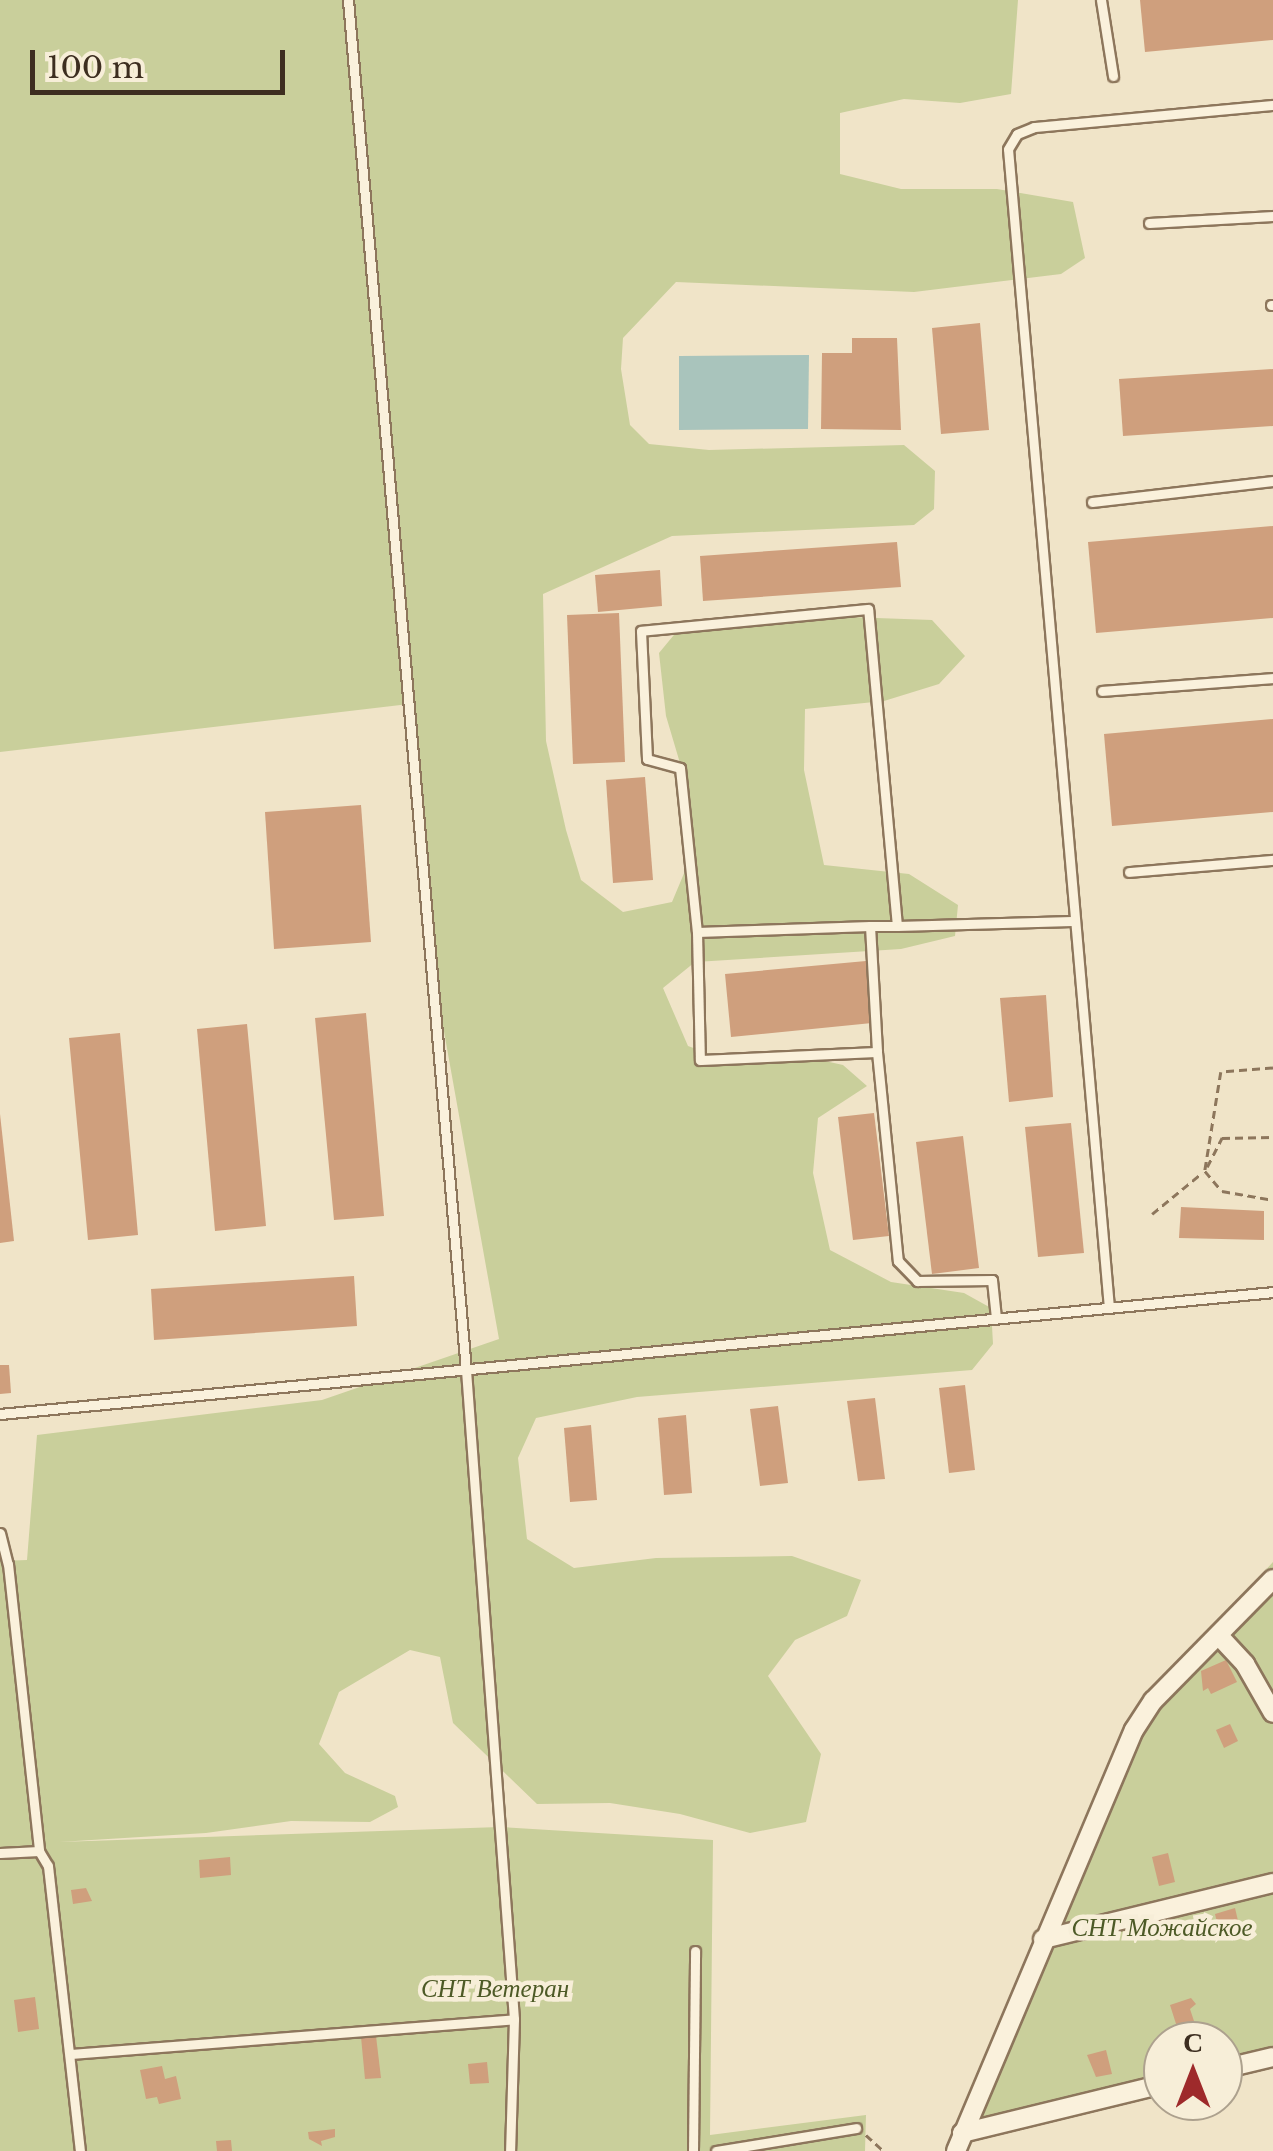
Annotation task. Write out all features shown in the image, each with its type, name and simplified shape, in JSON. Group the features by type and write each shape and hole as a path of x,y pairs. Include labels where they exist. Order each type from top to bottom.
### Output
{"street":[{"path":"959,2142 1134,1730 1153,1701 1273,1579"},
{"path":"1220,1637 1245,1664 1273,1713"},
{"path":"1043,1939 1273,1883"},
{"path":"1243,2064 1273,2057"},
{"path":"959,2142 1143,2090"}],"lane":[{"path":"348,0 466,1370 514,2019 510,2151"},
{"path":"1101,0 1113,76"},
{"path":"1109,1308 1072,921 1008,149 1018,134 1034,127 1273,106"},
{"path":"1149,223 1273,216"},
{"path":"1092,502 1273,482"},
{"path":"877,1052 700,1060 697,932 680,768 647,759 641,631 868,609 897,926"},
{"path":"1102,691 1273,678"},
{"path":"1128,872 1273,860"},
{"path":"697,932 1072,921"},
{"path":"870,926 877,1052 898,1261 916,1281 992,1280 996,1318"},
{"path":"0,1414 1273,1292"},
{"path":"0,1533 8,1564 39,1851 48,1866 80,2151"},
{"path":"0,1852 39,1851"},
{"path":"693,2151 695,1951"},
{"path":"72,2054 514,2019"},
{"path":"716,2151 856,2128"}],"path":[{"path":"1273,1068 1221,1072 1205,1171 1222,1191 1273,1200"},
{"path":"1152,1214 1181,1186 1205,1171 1222,1138 1273,1138"},
{"path":"856,2128 884,2151"}],"green space":[{"name":"СНТ Ветеран","path":"0,0 1018,0 1011,94 960,103 904,99 840,113 840,174 901,189 997,189 1073,202 1085,258 1061,274 914,292 676,282 623,338 621,369 630,425 649,444 709,450 904,445 935,471 934,509 914,525 672,536 543,594 546,741 566,830 581,880 623,912 672,902 690,859 688,790 666,716 659,653 678,630 849,617 932,620 965,656 939,684 884,701 805,709 804,770 824,865 909,874 958,905 955,936 901,949 695,962 663,988 688,1046 710,1054 789,1053 843,1065 867,1086 818,1118 813,1173 830,1250 891,1282 964,1293 991,1308 993,1344 972,1370 637,1397 536,1418 518,1458 527,1539 574,1568 656,1558 792,1556 861,1580 847,1616 795,1640 768,1676 821,1754 806,1822 750,1833 680,1814 610,1803 537,1804 453,1723 440,1657 410,1650 339,1692 319,1744 345,1773 395,1796 398,1807 370,1822 291,1821 206,1833 59,1842 500,1827 713,1840 710,2135 866,2115 865,2151 0,2151 0,1561 27,1560 37,1435 322,1400 499,1339 438,998 409,704 0,752"},
{"name":"СНТ Можайское","path":"1273,1562 1273,2067 1243,2074 1243,2021 1143,2021 1143,2097 954,2133 1128,1722"}],"water":[{"path":"809,355 808,429 679,430 679,356"}],"building":[{"path":"1140,0 1273,0 1273,40 1145,52"},
{"path":"980,323 989,430 941,434 932,328"},
{"path":"852,338 897,338 901,430 821,429 822,353 852,353"},
{"path":"1273,369 1273,426 1123,436 1119,379"},
{"path":"1273,526 1273,618 1096,633 1088,542"},
{"path":"897,542 901,587 703,601 700,556"},
{"path":"660,570 662,606 598,612 595,575"},
{"path":"619,613 625,762 573,764 567,615"},
{"path":"1273,719 1273,812 1112,826 1104,734"},
{"path":"645,777 653,880 613,883 606,780"},
{"path":"361,805 371,942 274,949 265,812"},
{"path":"866,961 872,1023 731,1037 725,974"},
{"path":"1046,995 1053,1097 1009,1102 1000,998"},
{"path":"366,1013 384,1216 334,1220 315,1018"},
{"path":"247,1024 266,1226 215,1231 197,1029"},
{"path":"120,1033 138,1235 88,1240 69,1038"},
{"path":"874,1113 889,1236 853,1240 838,1117"},
{"path":"0,1114 14,1241 0,1243"},
{"path":"1071,1123 1084,1253 1038,1257 1025,1127"},
{"path":"963,1136 979,1268 932,1274 916,1142"},
{"path":"1181,1207 1264,1211 1264,1240 1179,1238"},
{"path":"354,1276 357,1326 154,1340 151,1289"},
{"path":"0,1365 9,1365 11,1393 0,1394"},
{"path":"965,1385 975,1470 949,1473 939,1388"},
{"path":"875,1398 885,1479 858,1481 847,1401"},
{"path":"778,1406 788,1483 760,1486 750,1409"},
{"path":"686,1415 692,1493 664,1495 658,1418"},
{"path":"591,1425 597,1500 570,1502 564,1428"},
{"path":"1226,1660 1237,1682 1211,1694 1208,1688 1203,1691 1201,1671"},
{"path":"1230,1724 1238,1741 1224,1748 1216,1730"},
{"path":"1168,1853 1175,1882 1159,1886 1152,1857"},
{"path":"230,1857 231,1875 200,1878 199,1860"},
{"path":"86,1888 92,1901 73,1904 71,1890"},
{"path":"1235,1908 1239,1925 1219,1931 1215,1914"},
{"path":"35,1997 39,2029 18,2032 14,2000"},
{"path":"1191,1998 1196,2004 1190,2009 1194,2021 1175,2021 1170,2005"},
{"path":"376,2036 381,2078 365,2079 361,2037"},
{"path":"1106,2050 1112,2074 1096,2077 1087,2055"},
{"path":"487,2062 489,2083 470,2084 468,2064"},
{"path":"162,2066 165,2079 176,2076 181,2099 159,2104 157,2097 146,2099 140,2070"},
{"path":"335,2129 335,2137 321,2141 322,2146 309,2139 308,2132"},
{"path":"231,2140 232,2151 217,2151 216,2141"}]}
